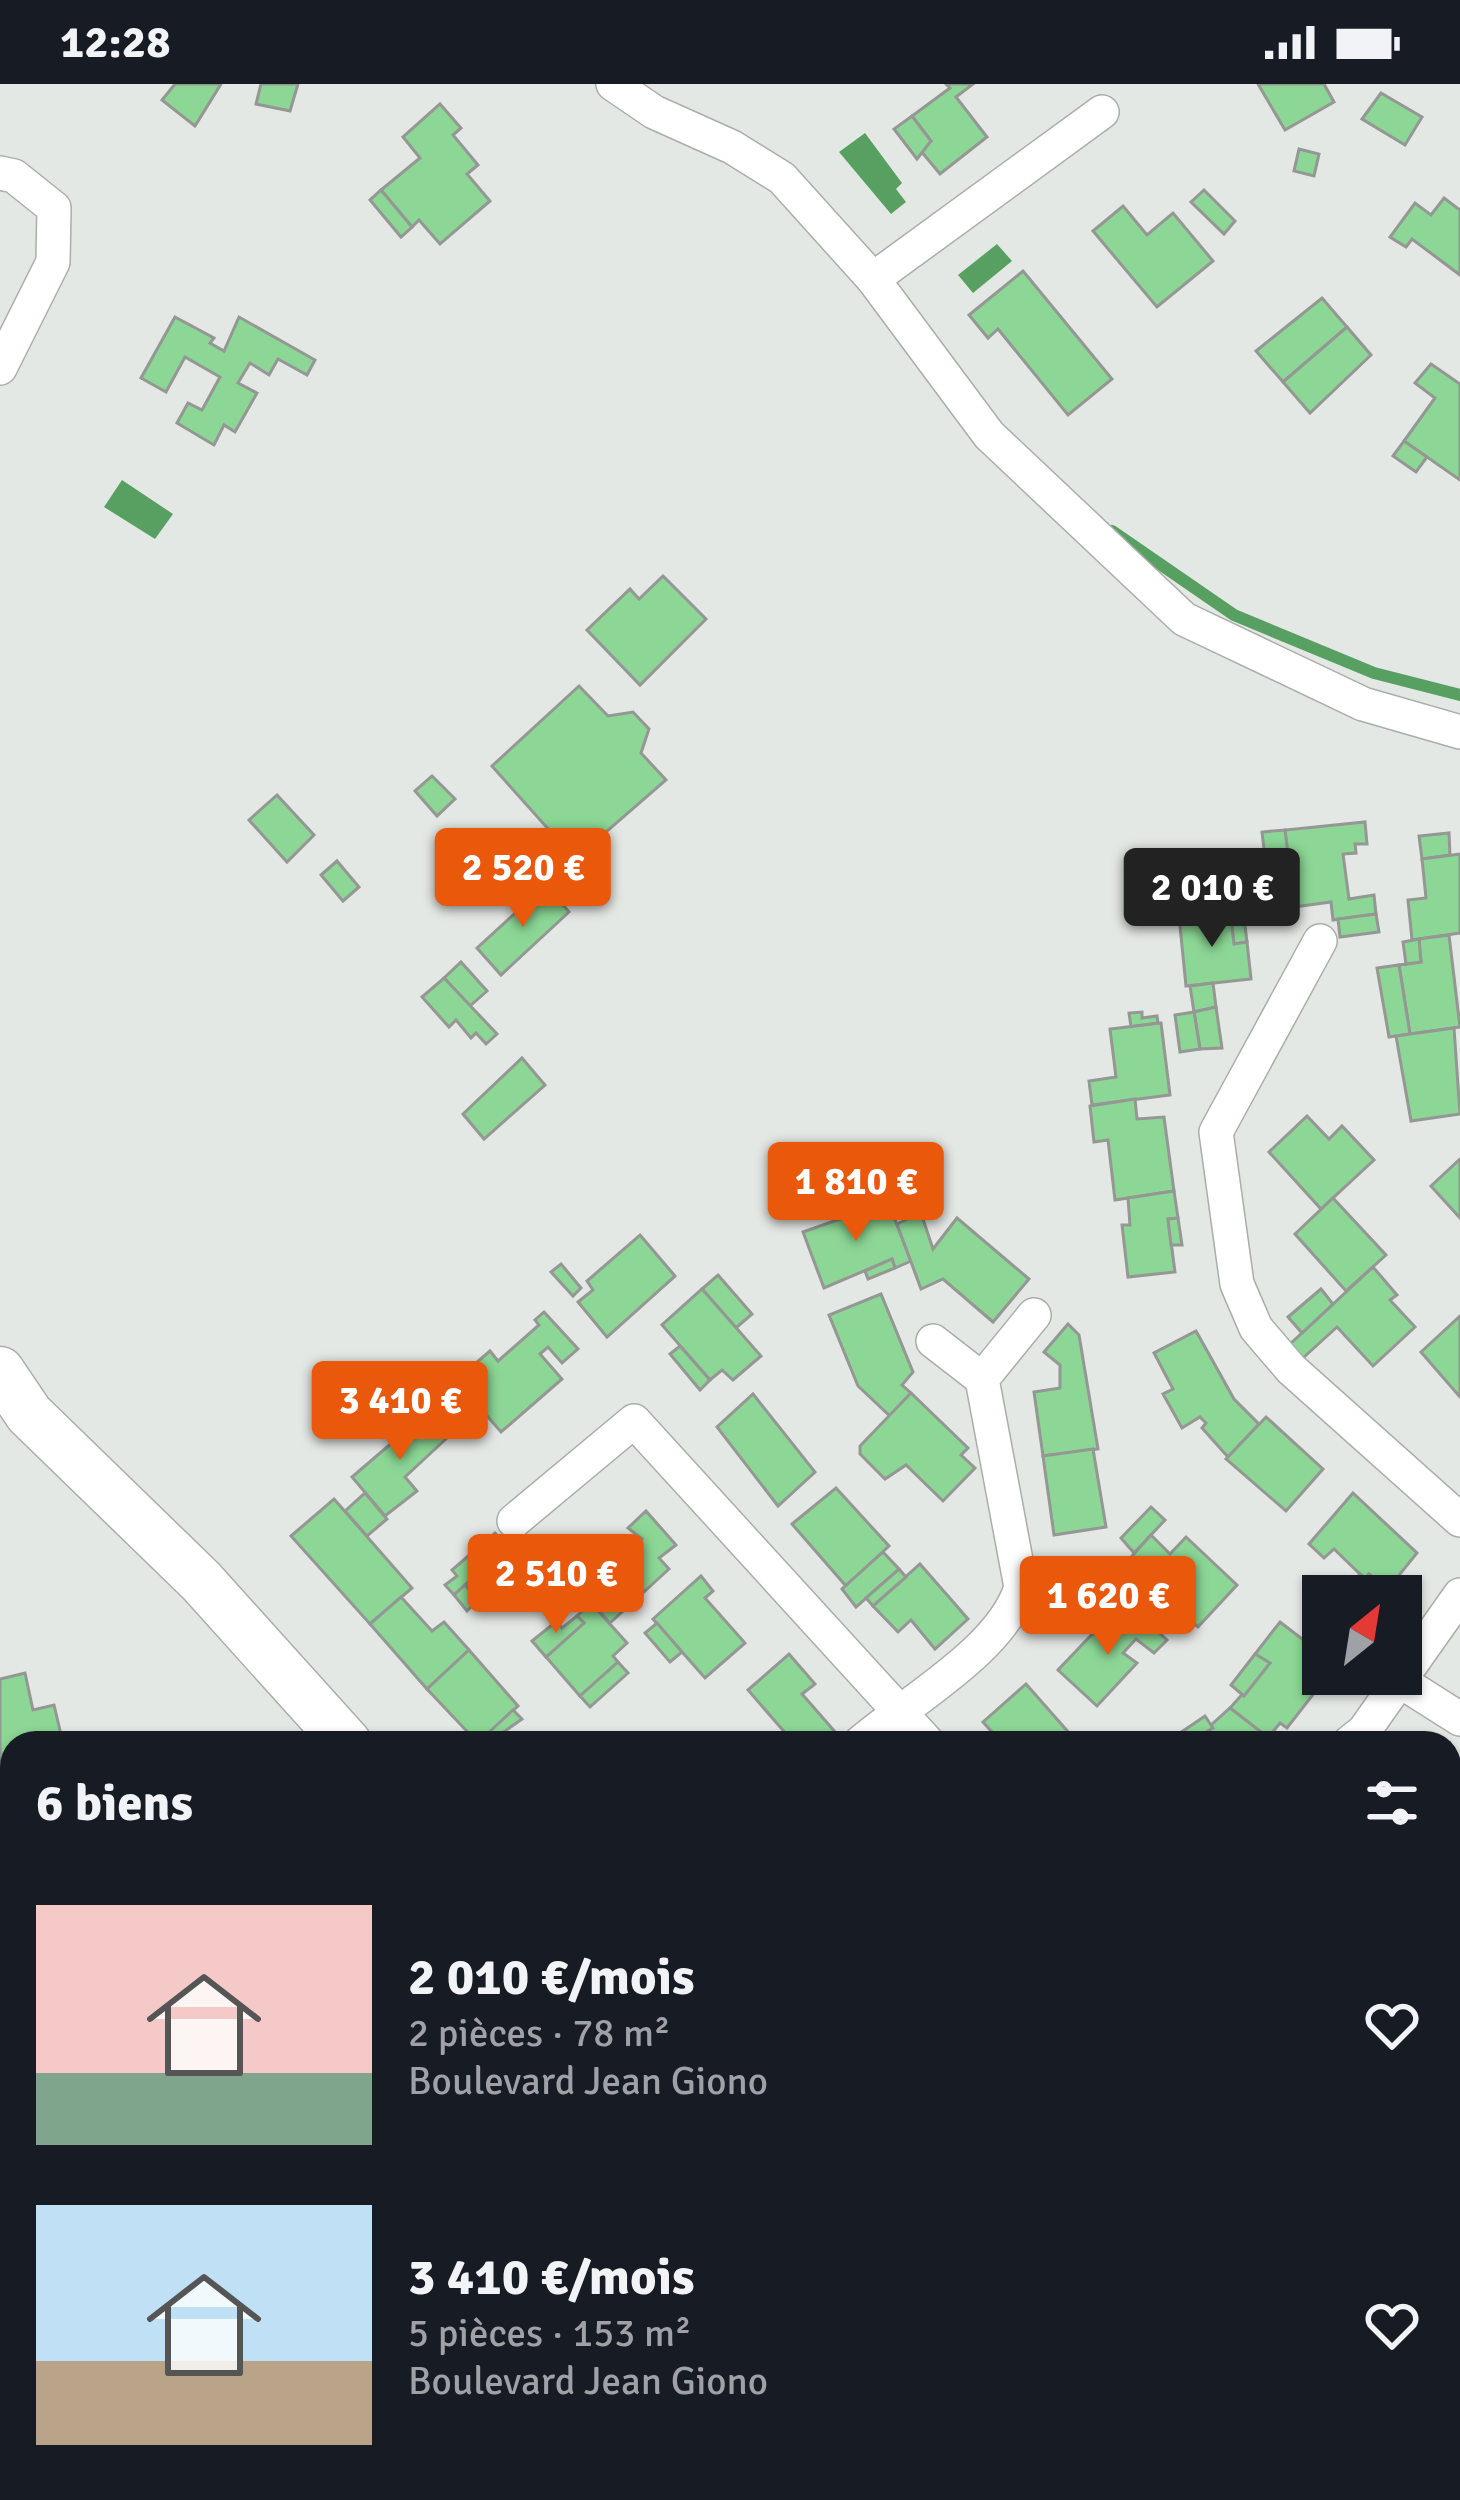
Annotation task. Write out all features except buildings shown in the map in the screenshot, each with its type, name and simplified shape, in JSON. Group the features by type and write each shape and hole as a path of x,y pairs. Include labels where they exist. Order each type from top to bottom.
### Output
{"street":[{"path":"613,84 654,112 732,147 782,178 873,279 989,435 1184,620 1363,704 1460,732"},
{"path":"873,279 1102,112"},
{"path":"0,173 14,176 54,208 53,262 0,368"},
{"path":"1320,941 1216,1132 1237,1284 1256,1328 1291,1370 1460,1520"},
{"path":"982,1379 1034,1315"},
{"path":"874,1731 935,1686 1013,1613 1021,1587 982,1379 933,1341"},
{"path":"0,1371 14,1403 201,1581 335,1731"},
{"path":"514,1521 634,1420 917,1731"},
{"path":"1422,1649 1460,1595"},
{"path":"1359,1731 1388,1695"},
{"path":"1422,1695 1460,1719"}],"shaded area":[{"path":"865,133 902,183 896,189 906,202 891,214 839,152"},
{"path":"997,244 1012,261 973,293 958,275"},
{"path":"122,480 173,514 155,539 104,507"}],"waterway":[{"path":"1112,531 1234,615 1374,673 1460,695"}]}
